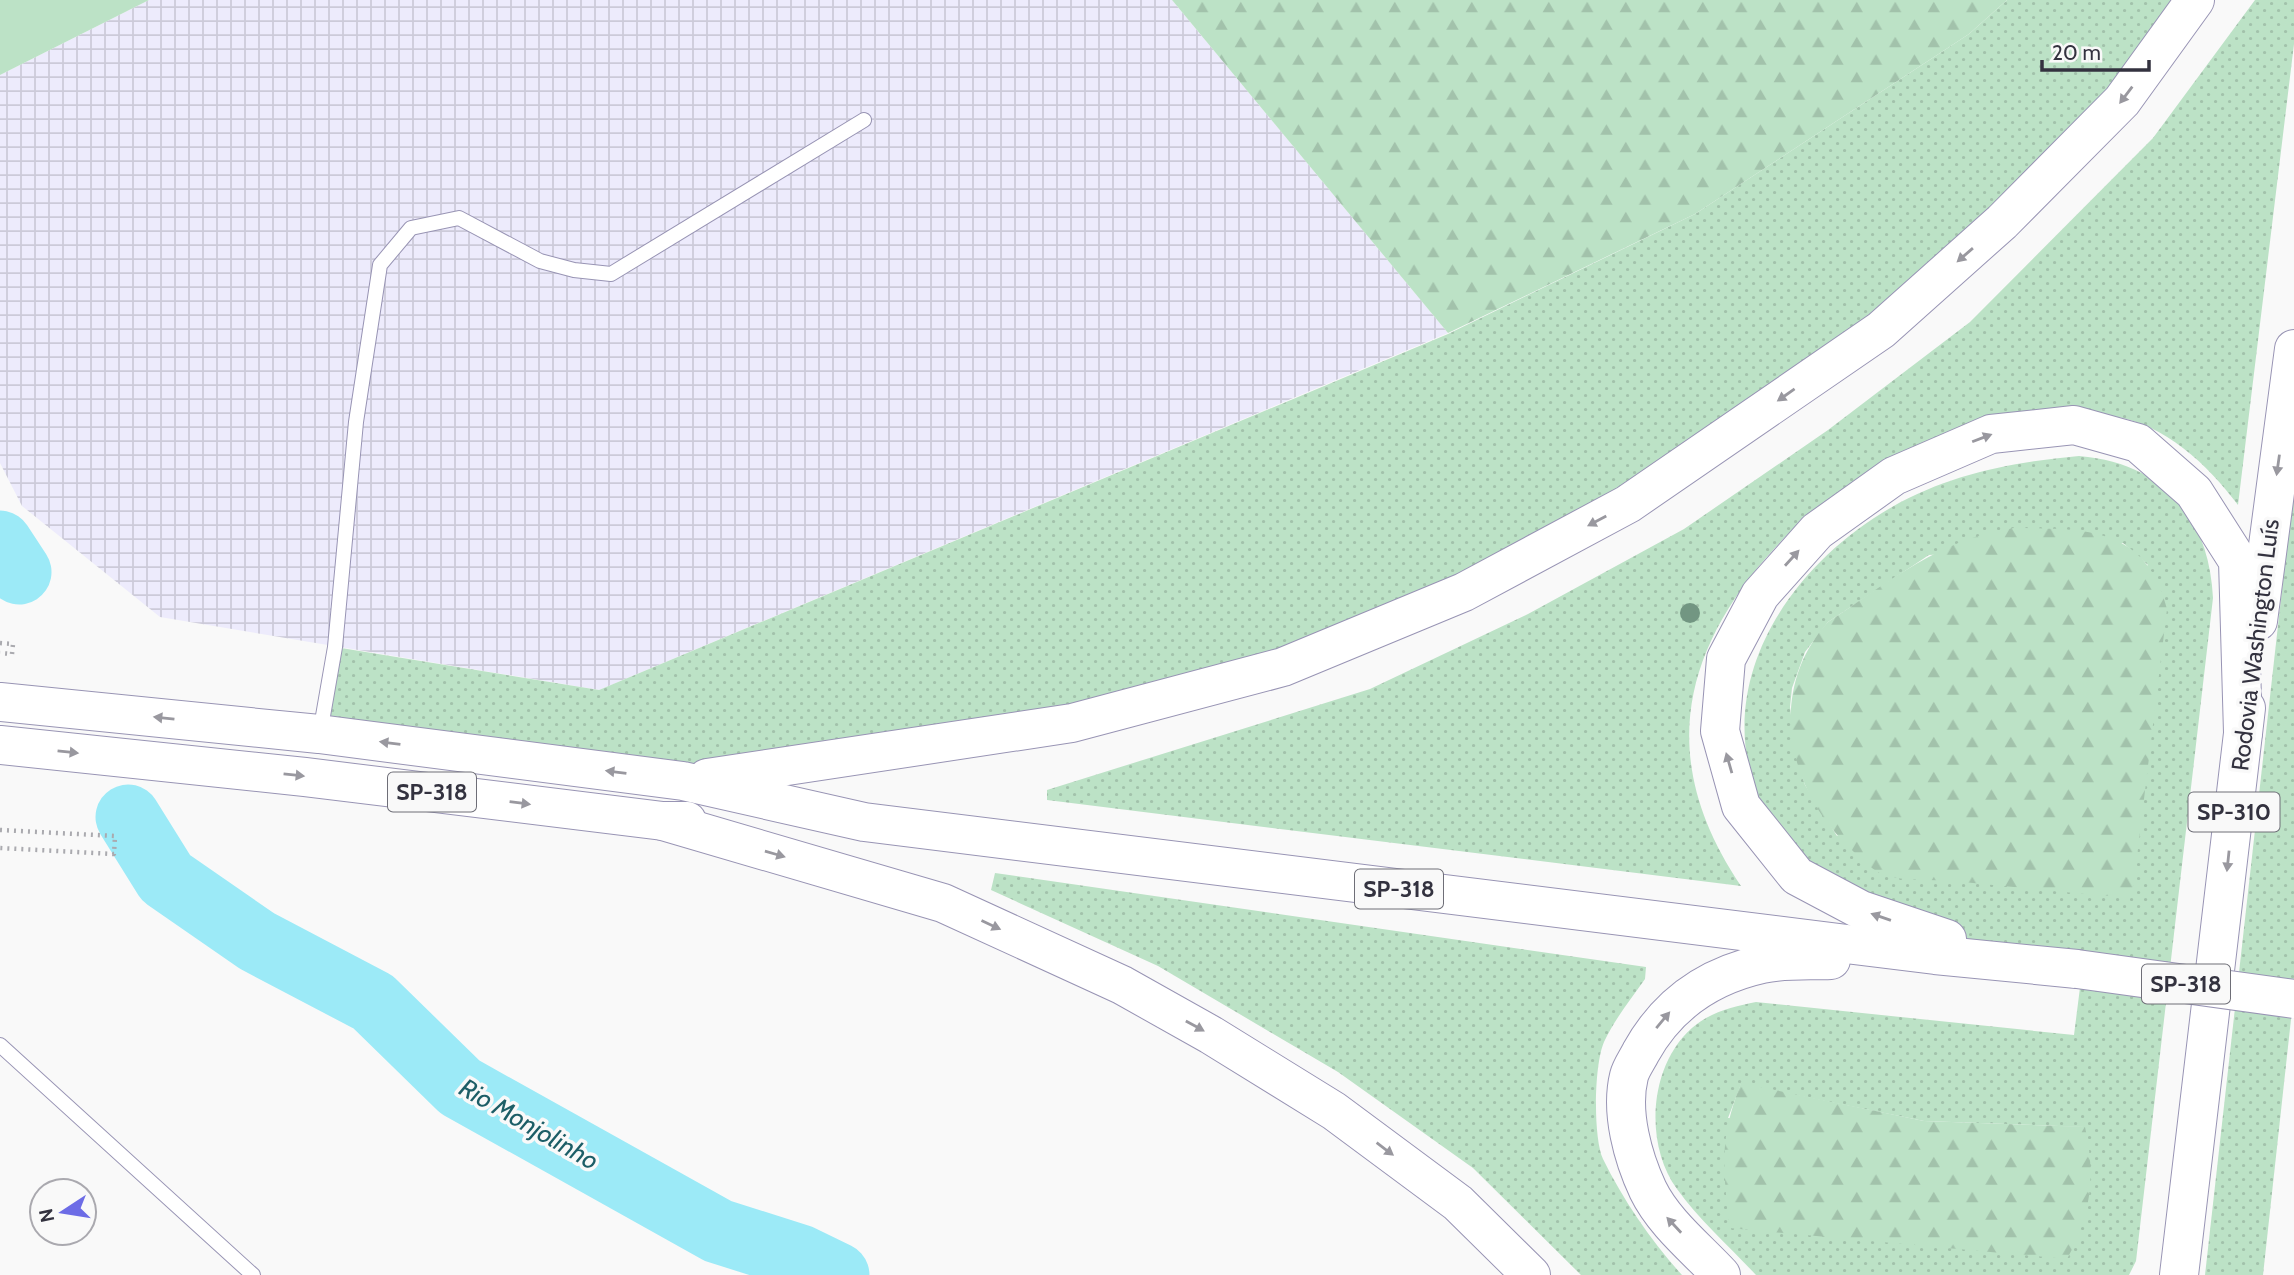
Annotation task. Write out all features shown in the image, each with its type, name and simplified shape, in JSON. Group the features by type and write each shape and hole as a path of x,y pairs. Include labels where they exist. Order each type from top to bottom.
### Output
{"highway":[{"path":"683,781 1072,723 1283,667 1464,592 1628,504 1881,330 2002,222 2122,102 2195,0"},
{"name":"Rodovia Washington Luís","path":"2179,1275 2243,733 2294,349"},
{"path":"2015,963 1861,910 1797,876 1741,806 1720,731 1726,659 1759,595 1818,531 1894,476 1991,434 2074,425 2138,443 2194,492 2238,561 2243,733"},
{"name":"SP-318","path":"0,702 319,734 683,781 864,822 1935,955 2077,969 2294,999"},
{"name":"SP-318","path":"0,745 305,777 663,821 864,822"},
{"path":"663,821 943,903 1122,985 1211,1035 1334,1111 1458,1203 1531,1275"},
{"path":"1721,1275 1662,1212 1649,1192 1634,1152 1627,1109 1629,1075 1651,1034 1679,1001 1723,977 1763,964 1935,955"},
{"path":"2156,1275 2206,1056"}],"lane":[{"path":"319,734 335,647 356,422 380,265 411,228 460,218 540,261 574,270 611,274 864,120"},
{"path":"0,1045 253,1275"}],"path":[{"path":"0,643 13,643 12,654 0,653"},
{"path":"0,830 115,836 114,854 0,848"}],"shaded area":[{"path":"149,0 1172,0 1448,333 599,690 160,617 22,506 0,463 0,75"}],"green space":[{"path":"0,0 149,0 0,75"},
{"path":"1172,0 2007,0 1969,34 1695,214 1448,333"},
{"path":"2007,0 2195,0 2002,222 1628,504 1283,667 683,781 319,734 335,647 599,690 1448,334 1695,214 1969,34"},
{"path":"2255,0 2294,0 2294,44 2238,505 2213,475 2183,448 2149,427 2112,416 2069,426 1845,495 1820,506 1792,530 1765,559 1731,605 1710,644 1696,683 1690,723 1691,763 1700,803 1716,844 1741,886 1047,800 1047,790 1370,689 1528,614 1684,529 1828,430 1970,322 2153,138"},
{"path":"2079,456 2109,461 2135,470 2157,482 2176,499 2191,519 2202,542 2210,569 2213,598 2136,1261 2129,1275 1756,1275 1677,1189 1666,1170 1659,1149 1656,1103 1661,1080 1669,1058 1681,1040 1697,1024 1718,1012 1756,1002 2074,1035 2084,956 1934,935 1855,913 1831,892 1761,813 1754,793 1745,731 1748,692 1759,654 1776,618 1799,585 1827,555 1858,529 1892,507 1936,486 1982,471","holes":["2123,543 2148,565 1837,836 1805,785 1796,755 1790,707 1792,688 1805,652 1828,622 1929,555","1741,1084 1924,1121 2085,1127 1728,1118"]},
{"path":"2294,483 2294,992 2263,1275 2205,1275"},
{"path":"2014,528 2089,532 2128,547 2144,561 2157,582 2167,609 2132,898 1884,875 1860,858 1826,821 1809,794 1798,765 1792,736 1791,706 1797,676 1809,648 1828,622 1894,577 1939,552 1988,533"},
{"path":"995,873 1646,967 1645,979 1604,1042 1598,1067 1596,1118 1603,1159 1649,1235 1682,1275 1581,1275 1473,1168 1338,1072 1158,966 991,890"},
{"path":"1741,1083 1924,1121 2085,1127 2090,1162 2089,1195 2081,1227 2067,1259 1729,1228 1724,1155 1729,1122"}],"waterway":[{"name":"Rio Monjolinho","path":"0,543 19,572"},
{"path":"0,572 19,572"},
{"name":"Rio Monjolinho","path":"128,817 166,878 257,941 373,1002 460,1087 718,1231 800,1257 837,1275"}]}
